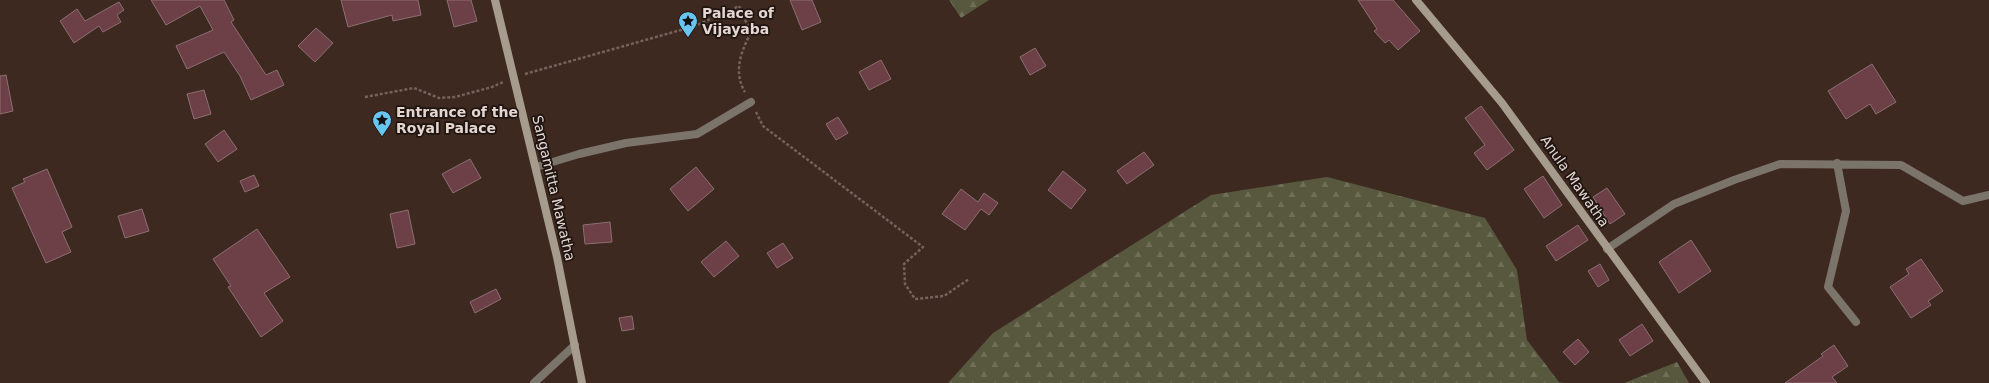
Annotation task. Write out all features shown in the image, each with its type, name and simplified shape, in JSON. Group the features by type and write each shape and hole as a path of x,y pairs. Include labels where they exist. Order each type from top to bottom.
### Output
{"main road":[{"name":"Sangamitta Mawatha","path":"495,0 557,257 582,383"},
{"name":"Anula Mawatha","path":"1416,0 1502,103 1706,383"}],"street":[{"path":"536,167 579,154 626,143 697,134 751,102"},
{"path":"1607,249 1674,204 1734,180 1780,164 1837,163 1902,165 1963,201 1989,195"},
{"path":"1837,163 1846,211 1828,287 1856,322"},
{"path":"534,383 575,345"}],"path":[{"path":"365,98 414,88 439,98 455,97 492,87 514,77 695,26 740,6 751,32 743,46 739,61 740,75 743,90 763,126 923,247 904,264 905,284 915,299 944,296 969,279"}],"green space":[{"path":"949,0 989,0 961,18"},
{"path":"1327,177 1485,218 1517,270 1527,340 1559,382 1564,383 948,383 993,333 1211,195"},
{"path":"1677,362 1689,383 1624,383"}],"building":[{"path":"151,0 224,0 234,20 231,22 266,75 277,70 284,85 251,100 240,76 224,52 187,69 176,46 213,30 200,6 166,25"},
{"path":"341,0 418,0 421,15 393,21 392,15 348,27"},
{"path":"447,0 471,0 477,21 454,27"},
{"path":"790,0 812,0 821,22 802,30"},
{"path":"1358,0 1393,0 1420,31 1398,50 1389,40 1385,43 1374,31 1377,29"},
{"path":"119,2 124,10 117,15 121,22 103,32 99,26 74,43 60,21 77,9 85,21"},
{"path":"316,28 333,43 315,62 298,46"},
{"path":"1035,48 1046,66 1030,75 1020,57"},
{"path":"881,60 891,79 869,90 859,72"},
{"path":"1872,64 1896,102 1876,114 1870,104 1846,119 1828,91"},
{"path":"6,75 13,111 0,114 0,76"},
{"path":"204,90 211,114 194,119 187,94"},
{"path":"1481,106 1514,150 1487,170 1474,153 1485,145 1465,118"},
{"path":"838,117 848,133 836,140 826,124"},
{"path":"224,130 237,149 218,162 205,144"},
{"path":"1144,152 1154,165 1127,184 1117,171"},
{"path":"470,159 481,178 453,193 442,174"},
{"path":"696,167 714,189 688,211 670,189"},
{"path":"47,169 72,227 62,232 71,252 46,263 12,188 25,182 23,179"},
{"path":"1063,171 1086,190 1071,209 1048,190"},
{"path":"254,175 259,186 245,192 240,181"},
{"path":"1543,176 1562,205 1544,218 1524,189"},
{"path":"1607,188 1625,214 1610,224 1593,197"},
{"path":"961,189 978,202 984,193 998,203 989,215 981,209 965,230 942,214"},
{"path":"142,209 149,231 125,238 118,216"},
{"path":"408,210 415,244 397,248 390,214"},
{"path":"610,222 612,242 585,244 583,225"},
{"path":"1578,225 1588,240 1556,261 1546,246"},
{"path":"257,229 290,277 264,293 283,321 261,337 228,287 231,286 213,259"},
{"path":"1691,240 1711,271 1679,293 1659,262"},
{"path":"726,241 739,256 714,277 701,262"},
{"path":"783,243 793,258 777,268 767,253"},
{"path":"1921,259 1943,291 1928,301 1931,305 1911,318 1890,287 1909,274 1906,269"},
{"path":"1600,264 1609,280 1598,287 1588,271"},
{"path":"496,289 501,299 475,313 470,302"},
{"path":"632,316 634,329 622,331 619,318"},
{"path":"1642,324 1653,341 1630,356 1619,340"},
{"path":"1578,339 1589,352 1575,365 1563,352"},
{"path":"1834,345 1848,366 1832,377 1837,383 1785,383 1823,356 1821,354"}],"place":[{"name":"Palace of Vijayaba","path":"688,38"},
{"name":"Entrance of the Royal Palace","path":"382,137"}]}
